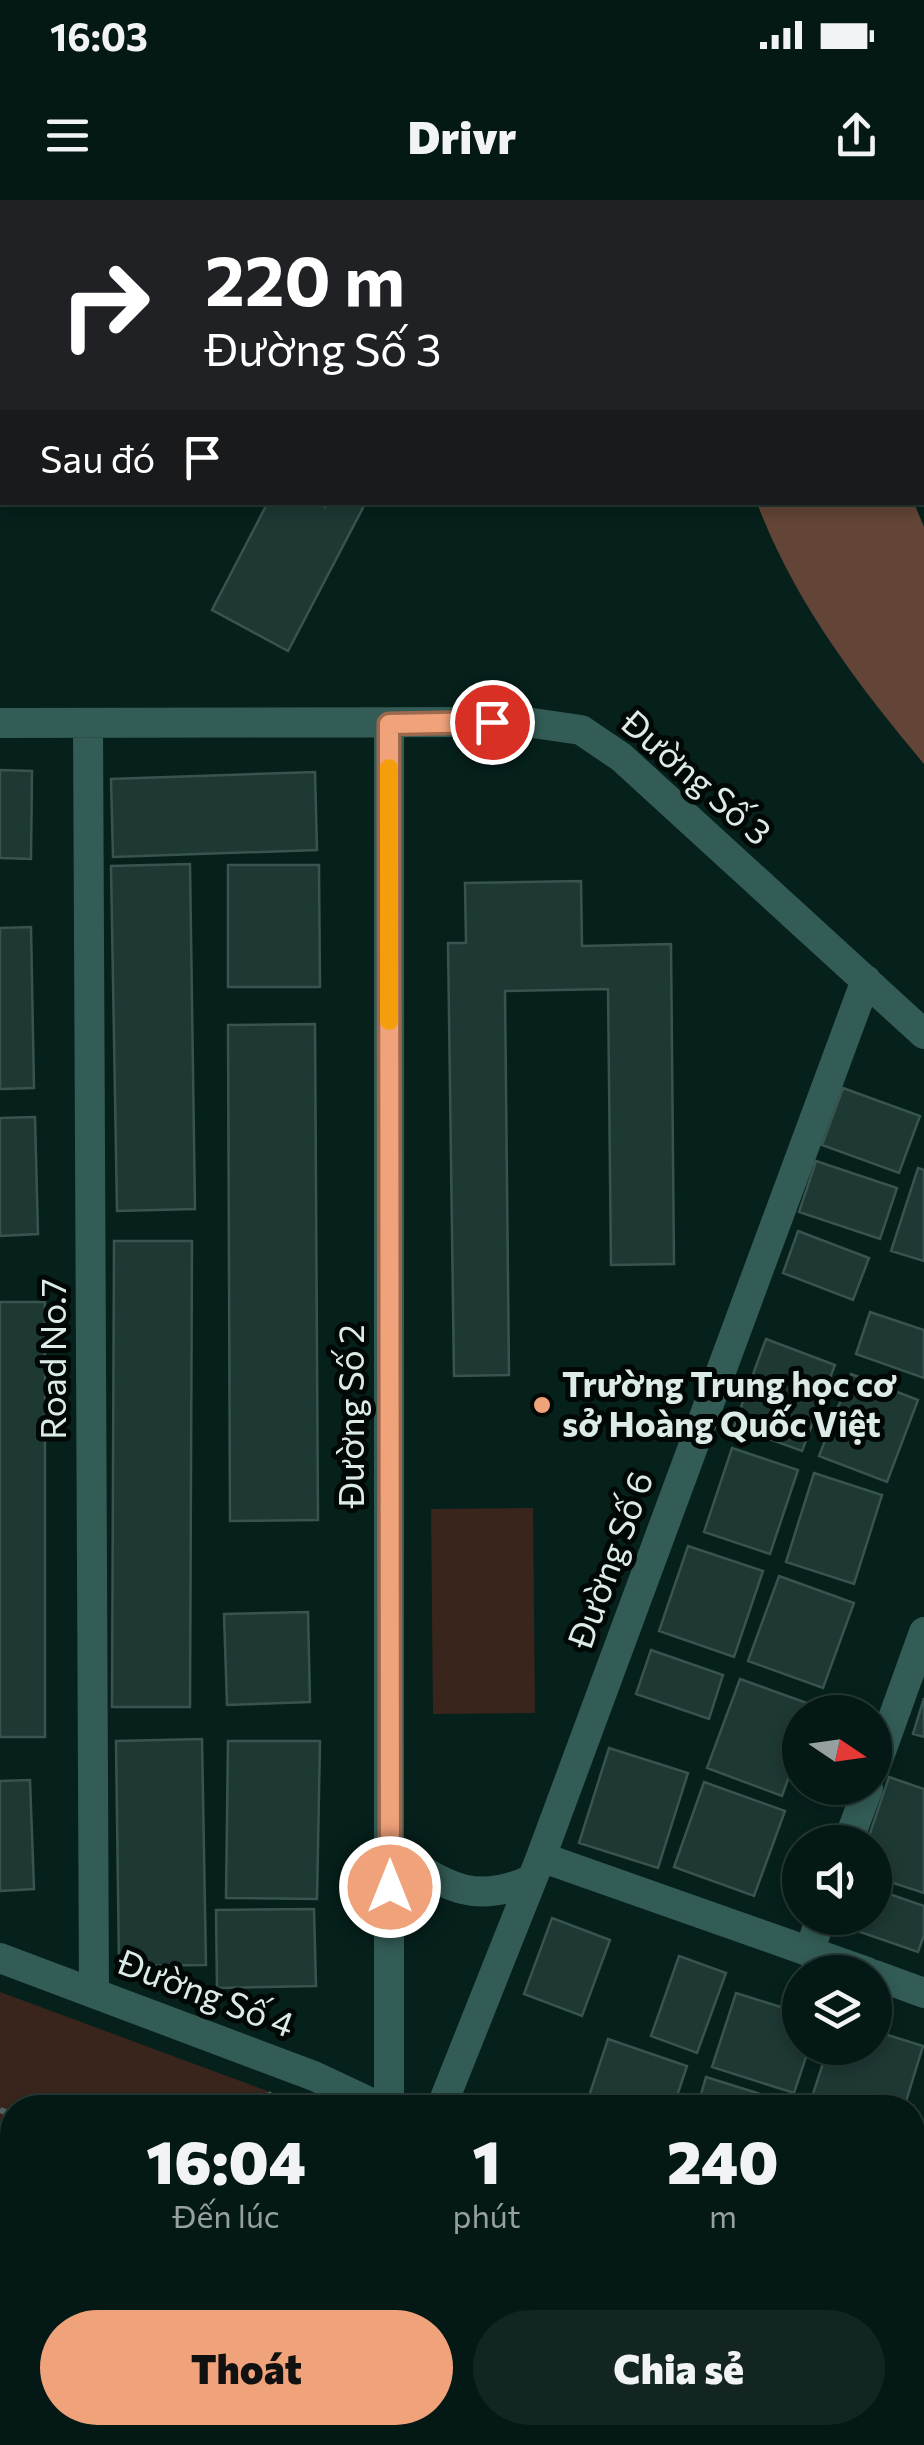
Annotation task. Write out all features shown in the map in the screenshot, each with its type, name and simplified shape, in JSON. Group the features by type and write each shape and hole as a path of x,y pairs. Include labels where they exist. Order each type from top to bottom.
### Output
{"street":[{"name":"Đường Số 3","path":"0,722 526,722 581,730 620,757 924,1034"},
{"name":"Đường Số 2","path":"386,2095 390,1850 389,724"},
{"name":"Road No.7","path":"88,725 94,1992"},
{"name":"Đường Số 6","path":"447,2095 536,1869 866,980"},
{"path":"892,1721 924,1632"},
{"path":"390,1850 452,1889 484,1894 507,1891 536,1869 818,1955"},
{"path":"809,1952 815,1935"},
{"name":"Đường Số 4","path":"0,1958 357,2095"},
{"path":"892,1981 924,1993"}],"shaded area":[{"path":"758,505 915,505 924,527 924,764 829,640 772,539"},
{"path":"533,1508 535,1713 433,1714 431,1509"},
{"path":"0,1992 279,2095 0,2095"}],"building":[{"path":"266,505 364,505 288,651 212,610"},
{"path":"0,770 32,771 31,859 0,858"},
{"path":"315,772 317,850 113,857 111,779"},
{"path":"190,864 195,1209 117,1211 111,866"},
{"path":"228,865 319,865 320,987 228,987"},
{"path":"581,881 582,946 671,944 674,1264 611,1265 608,989 505,991 509,1375 454,1376 448,943 466,943 465,883"},
{"path":"31,927 34,1088 0,1089 0,928"},
{"path":"315,1024 318,1520 230,1521 228,1025"},
{"path":"843,1088 920,1116 899,1173 822,1145"},
{"path":"35,1117 38,1234 0,1236 0,1118"},
{"path":"816,1161 897,1188 880,1239 799,1212"},
{"path":"918,1168 924,1170 924,1261 891,1251"},
{"path":"798,1231 869,1258 853,1300 783,1273"},
{"path":"114,1241 192,1241 190,1707 112,1707"},
{"path":"0,1302 45,1302 45,1737 0,1737"},
{"path":"870,1312 924,1330 924,1378 856,1354"},
{"path":"766,1339 835,1365 802,1451 734,1426"},
{"path":"851,1374 918,1400 887,1482 819,1456"},
{"path":"732,1448 798,1470 770,1554 704,1532"},
{"path":"814,1473 882,1495 854,1584 786,1562"},
{"path":"688,1546 763,1571 734,1657 659,1631"},
{"path":"779,1576 854,1603 823,1688 748,1661"},
{"path":"308,1612 310,1702 227,1705 224,1614"},
{"path":"651,1650 723,1675 709,1719 636,1694"},
{"path":"740,1679 784,1695 782,1796 707,1768"},
{"path":"924,1698 924,1737 913,1734"},
{"path":"202,1739 206,1965 119,1966 116,1741"},
{"path":"228,1741 320,1741 317,1899 226,1898"},
{"path":"609,1748 688,1773 658,1868 579,1843"},
{"path":"892,1778 924,1789 924,1893 892,1883 892,1825 873,1825 880,1805 892,1805"},
{"path":"30,1780 34,1889 0,1891 0,1781"},
{"path":"704,1782 785,1811 754,1896 674,1867"},
{"path":"892,1895 924,1906 924,1935 918,1952 869,1935 892,1935"},
{"path":"314,1909 316,1986 217,1988 216,1910"},
{"path":"552,1918 610,1940 582,2016 524,1994"},
{"path":"679,1956 726,1973 697,2053 651,2036"},
{"path":"736,1993 782,2007 782,2065 803,2065 794,2093 712,2067"},
{"path":"892,2036 923,2046 908,2095 813,2095 822,2065 892,2065"},
{"path":"608,2039 687,2066 677,2095 589,2095"},
{"path":"706,2077 763,2095 701,2095"}],"slow traffic":[{"path":"389,768 389,1021"}],"place":[{"name":"Trường Trung học cơ sở Hoàng Quốc Việt","path":"542,1405"}],"route":[{"path":"390,1887 389,724 492,722"}]}
